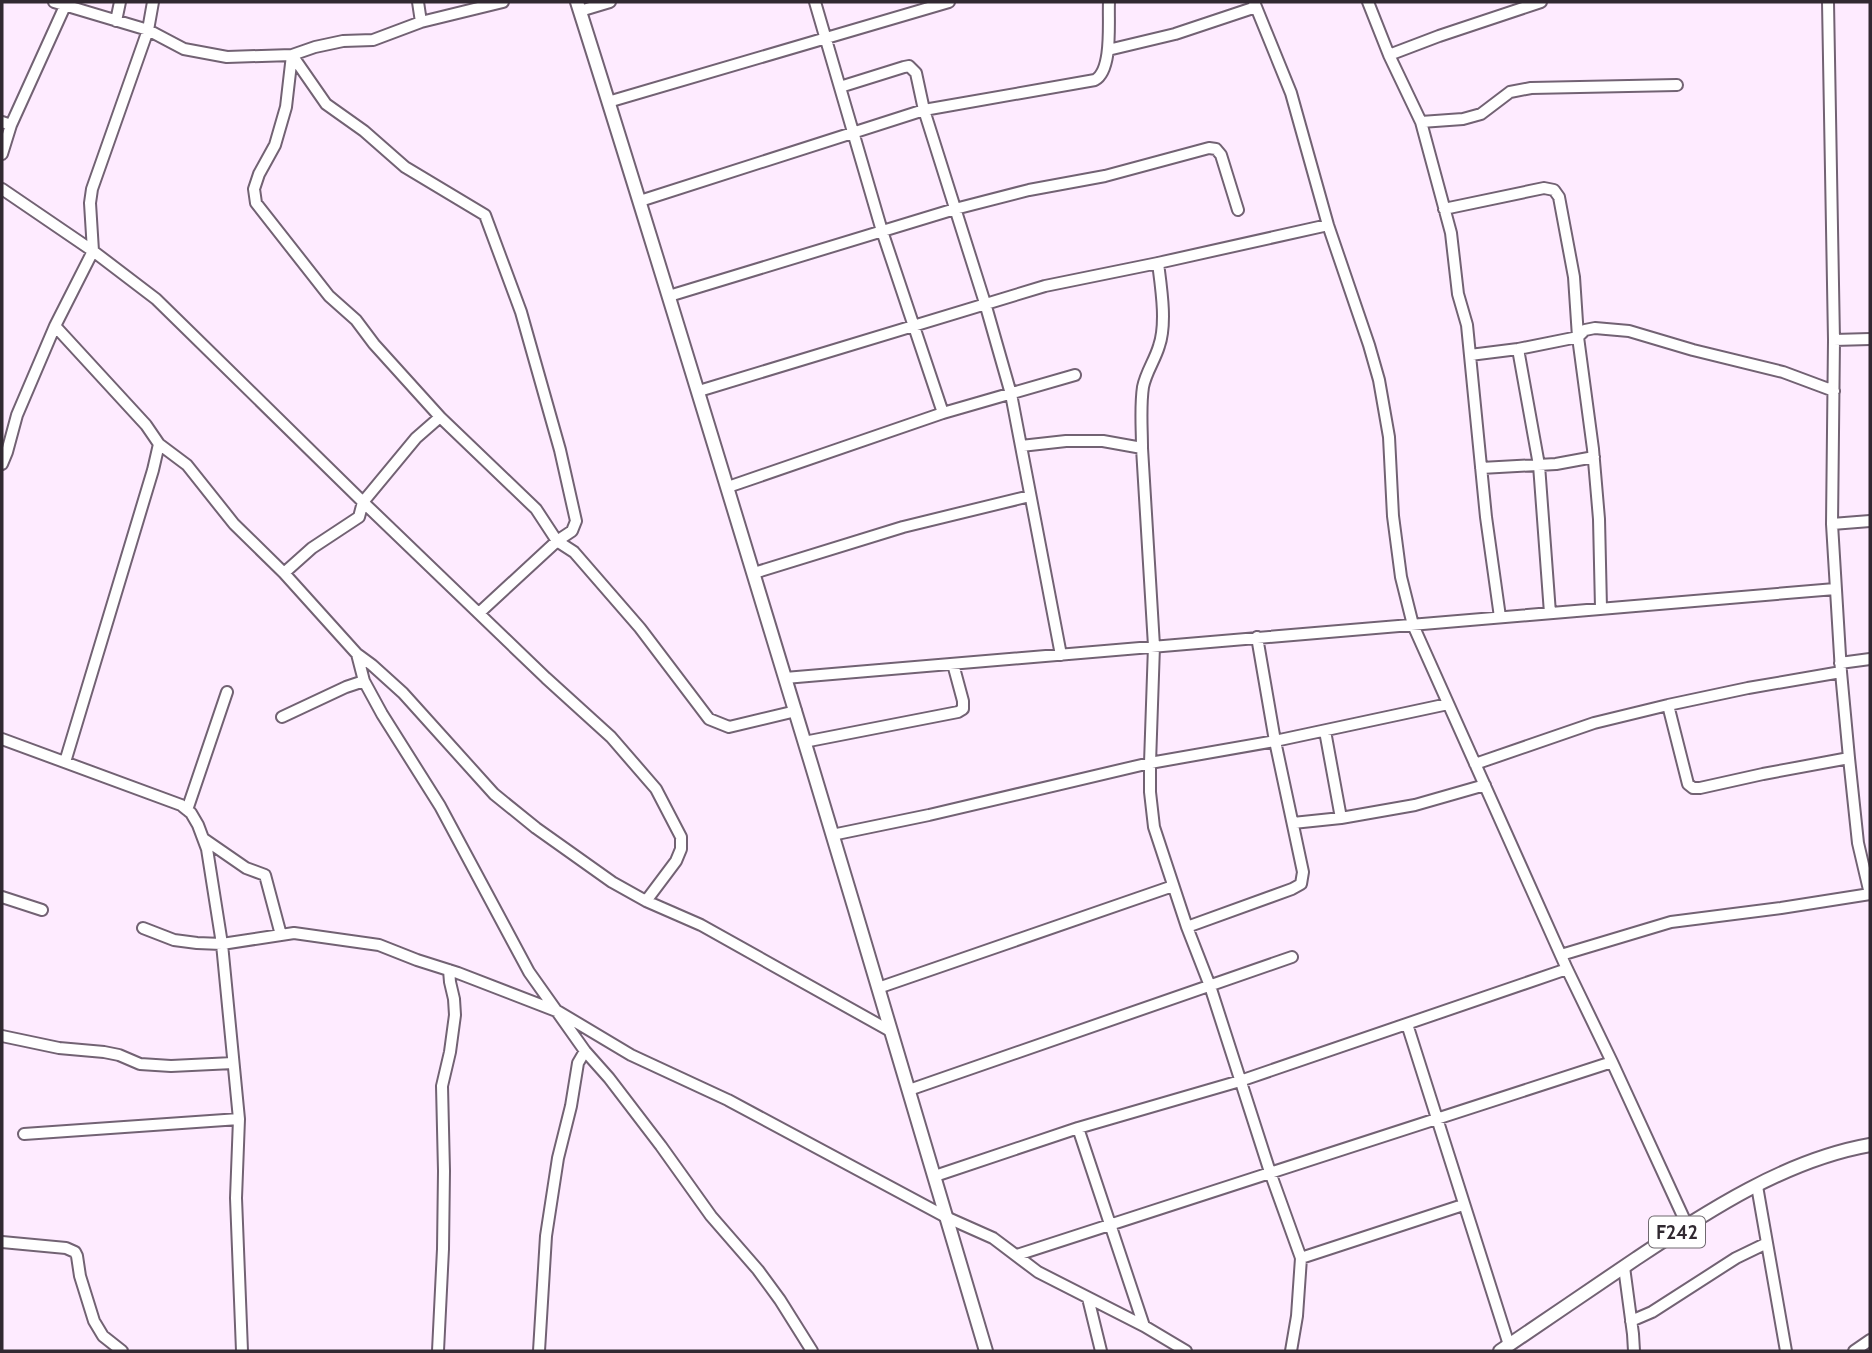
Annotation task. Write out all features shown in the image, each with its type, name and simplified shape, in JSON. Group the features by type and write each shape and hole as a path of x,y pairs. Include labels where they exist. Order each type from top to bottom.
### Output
{"main road":[{"path":"578,6 699,391 986,1351"},
{"name":"F242","path":"1505,1348 1687,1225 1732,1198 1811,1160 1870,1145"}],"street":[{"path":"116,21 120,2"},
{"path":"2,464 17,415 55,326 93,251 90,203 92,189 148,30 153,2"},
{"path":"418,2 421,22"},
{"path":"2,154 6,123 60,4 148,30 184,49 228,57 292,55 343,41 373,40 421,22 503,2"},
{"path":"578,6 610,2"},
{"path":"815,2 882,231 943,413"},
{"path":"608,102 949,2"},
{"path":"639,201 924,110 1095,79 1104,71 1108,50 1109,2"},
{"path":"1368,2 1388,55 1421,122 1451,233 1458,294 1467,325 1486,517 1500,617"},
{"path":"1388,55 1541,2"},
{"path":"1561,955 1671,922 1870,894 1858,844 1840,668 1835,589 1832,524 1834,340 1828,2"},
{"path":"1108,50 1175,34 1255,4 1291,93 1328,225 1379,380 1389,437 1393,516 1401,577 1413,625 1567,969 1687,1225"},
{"path":"292,55 286,107 275,145 254,189 256,203 329,296 356,320 373,344 440,417 536,509 557,541 574,552 640,628 709,719 729,727 796,711"},
{"path":"292,55 326,104 364,131 405,167 485,215 521,312 560,450 576,520 572,531 557,541 479,613"},
{"path":"840,87 909,66 916,73 924,110 1011,394 1061,655"},
{"path":"1421,122 1463,119 1482,114 1510,92 1531,88 1677,85"},
{"path":"669,296 956,209 1029,190 1105,176 1209,148 1216,149 1220,155 1238,210"},
{"path":"1444,209 1544,188 1554,190 1559,197 1574,277 1578,337 1594,457 1599,519 1601,608"},
{"path":"2,189 93,251 156,299 363,502 611,737 656,789 681,837 681,849 676,861 646,901"},
{"path":"699,391 1045,286 1328,225"},
{"path":"1158,263 1163,300 1161,328 1159,346 1143,390 1142,448 1154,646 1150,762 1154,827 1301,1258 1297,1316 1291,1351"},
{"path":"55,326 146,425 159,444 187,465 234,524 284,573 357,654 403,693 494,794 536,828 612,882 701,926 892,1031"},
{"path":"1470,355 1578,337 1585,330 1595,328 1629,331 1783,372 1834,391"},
{"path":"1834,340 1870,339"},
{"path":"1518,349 1539,465 1550,613"},
{"path":"727,486 943,413 1075,375"},
{"path":"284,573 312,548 359,517 363,502 416,438 440,417"},
{"path":"1021,446 1066,441 1103,441 1142,448"},
{"path":"65,762 159,444"},
{"path":"1481,468 1539,465 1594,457"},
{"path":"754,573 904,527 1030,496"},
{"path":"1832,524 1870,521"},
{"path":"785,678 1835,589"},
{"path":"1187,927 1301,884 1303,872 1275,741 1257,637"},
{"path":"357,654 364,681 440,806 529,972 585,1051 661,1146 711,1216 758,1270 812,1351"},
{"path":"1475,764 1594,723 1870,659"},
{"path":"804,742 958,712 963,709 963,701 953,664"},
{"path":"282,717 364,681"},
{"path":"187,810 228,692"},
{"path":"832,835 929,815 1150,762 1275,741 1448,704"},
{"path":"1668,705 1688,785 1693,788 1700,789 1849,758"},
{"path":"1325,731 1341,818"},
{"path":"2,739 181,805 198,825 204,839 222,944 239,1119 236,1198 242,1351"},
{"path":"1293,823 1415,806 1485,785"},
{"path":"204,839 246,868 265,875 281,935"},
{"path":"1858,844 1870,844"},
{"path":"878,988 1173,886"},
{"path":"3,900 42,910"},
{"path":"143,928 174,940 222,944 294,933 379,945 559,1012 631,1055 728,1100 948,1218 993,1238 1038,1272 1144,1325 1186,1351"},
{"path":"909,1090 1292,957"},
{"path":"935,1176 1078,1128 1240,1081 1567,969"},
{"path":"438,1351 443,1249 442,1086 455,1015 449,970"},
{"path":"1407,1024 1505,1348"},
{"path":"2,1036 59,1048 112,1053 140,1064 172,1066 233,1063"},
{"path":"539,1351 546,1236 558,1158 575,1077 578,1063 585,1051"},
{"path":"1017,1255 1612,1062"},
{"path":"24,1134 239,1119"},
{"path":"1078,1128 1144,1325"},
{"path":"1757,1186 1786,1351"},
{"path":"1301,1258 1463,1205"},
{"path":"2,1242 66,1248 75,1252 94,1321 103,1336 122,1351"},
{"path":"1631,1321 1652,1312 1736,1258 1767,1242"},
{"path":"1624,1267 1634,1351"},
{"path":"1088,1298 1101,1351"},
{"path":"1854,1351 1870,1340"}]}
